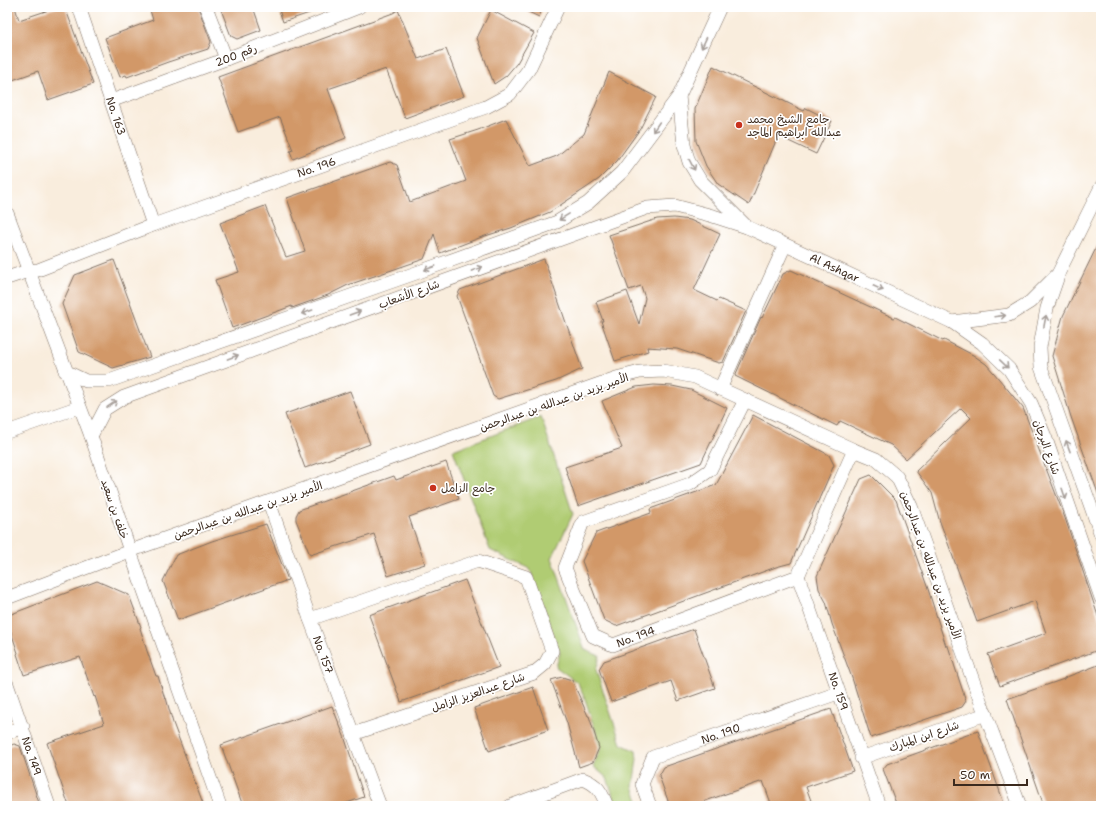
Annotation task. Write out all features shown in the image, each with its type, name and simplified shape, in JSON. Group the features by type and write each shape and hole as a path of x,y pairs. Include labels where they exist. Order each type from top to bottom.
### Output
{"street":[{"name":"No. 163","path":"79,7 153,225"},
{"path":"206,7 226,59"},
{"name":"رقم 200","path":"111,101 226,59 359,7"},
{"name":"No. 196","path":"7,278 28,271 38,270 153,225 486,107 510,94 529,69 558,7"},
{"name":"Al Ashqar","path":"720,7 680,96 684,145 689,162 700,180 747,227 952,322"},
{"name":"شارع الأشعاب","path":"66,372 86,381 109,382 557,222 588,203 622,172 662,117 680,96"},
{"path":"952,322 1009,315 1030,302 1058,274 1101,187"},
{"name":"شارع الأشعاب","path":"91,436 105,409 124,397 647,208 675,206 747,227"},
{"name":"خلف بن سعيد","path":"7,213 91,436 220,806"},
{"path":"720,389 785,244"},
{"name":"شارع البرجان","path":"1058,274 1047,308 1040,347 1041,366 1101,535"},
{"name":"شارع البرجان","path":"952,322 982,343 1009,369 1031,403 1046,439 1101,598"},
{"name":"الأمير يزيد بن عبدالله بن عبدالرحمن","path":"7,598 130,551 616,378 640,372 664,371 695,377 876,459 897,477 911,506 1020,806"},
{"name":"No. 194","path":"745,400 710,470 690,484 583,522 565,568 593,636 613,645 798,576"},
{"path":"7,432 79,407"},
{"path":"798,576 854,450"},
{"name":"No. 157","path":"270,502 310,619 380,806"},
{"name":"شارع عبدالعزيز الزامل","path":"310,619 478,561 526,577 552,651 545,664 534,673 353,734"},
{"name":"No. 159","path":"798,576 879,806"},
{"name":"No. 149","path":"7,684 49,806"},
{"name":"No. 190","path":"650,806 642,784 652,757 838,692"},
{"name":"شارع ابن المبارك","path":"861,758 986,714"},
{"path":"7,733 23,727"},
{"path":"510,806 583,779 594,783 602,794 607,806"}],"green space":[{"path":"541,417 573,514 552,558 585,650 600,656 596,670 621,744 636,751 637,759 633,787 640,806 617,806 607,778 593,766 601,748 586,702 578,683 556,667 560,653 530,569 490,550 453,450"}],"building":[{"path":"7,7 15,7 19,20 58,7 65,7 93,84 48,100 38,71 7,82"},
{"path":"149,7 198,7 211,42 208,49 127,77 126,75 120,77 105,38 153,20"},
{"path":"220,7 253,7 261,30 237,39 231,36"},
{"path":"278,7 323,7 324,8 283,22"},
{"path":"518,7 543,7 539,17"},
{"path":"398,10 418,59 446,49 464,96 405,118 386,69 328,89 346,138 293,159 290,151 293,150 280,117 238,132 218,77"},
{"path":"491,10 534,33 517,63 506,76 494,84 477,38"},
{"name":"جامع الشيخ محمد عبدالله ابراهيم الماجد","path":"713,66 804,111 806,108 832,121 816,154 778,136 749,205 718,184 706,166 696,141 695,109"},
{"path":"609,72 656,97 640,129 617,161 599,179 589,186 550,212 511,228 440,253 434,234 424,259 348,285 328,295 292,308 292,306 232,328 215,280 239,272 220,223 265,206 286,257 305,251 287,198 390,162 397,165 410,202 466,181 450,139 506,119 530,166 557,156 584,134"},
{"path":"674,218 690,220 720,234 694,290 717,301 719,299 746,311 723,362 719,363 677,349 647,347 648,351 615,361 596,302 627,291 639,324 645,298 641,286 629,290 609,235 657,219"},
{"path":"1101,238 1100,499 1071,417 1052,356 1063,316"},
{"path":"544,259 582,369 556,381 498,399 493,396 457,296 460,290"},
{"path":"114,260 150,357 113,368 79,352 62,304 75,275"},
{"path":"791,270 894,318 895,317 973,355 986,364 1023,408 1065,518 1099,619 1101,618 1101,649 1000,686 988,654 1046,633 1035,601 977,622 939,519 932,493 916,471 971,418 961,408 906,459 891,445 840,421 837,426 735,376 761,317 762,318 783,274"},
{"path":"654,385 672,386 691,390 727,408 701,463 578,506 565,467 622,448 602,401 636,387"},
{"path":"350,391 370,444 305,468 285,414"},
{"path":"753,415 829,455 834,465 791,563 776,567 616,626 604,620 582,561 596,533 651,513 650,509 716,485"},
{"path":"446,462 459,499 409,517 425,564 388,576 374,534 310,555 296,520 299,510 394,476 396,480"},
{"path":"871,475 896,500 966,701 962,707 871,738 852,678 832,624 826,602 819,589 817,576 861,479"},
{"path":"266,524 288,580 178,620 163,581 176,555 212,541"},
{"path":"465,580 499,667 401,702 369,615"},
{"path":"97,581 129,595 141,627 140,628 147,651 156,676 158,676 173,723 204,806 69,806 47,743 104,724 95,696 94,697 80,657 24,675 7,620 9,615"},
{"path":"694,629 715,688 678,701 671,681 611,702 599,669 604,661"},
{"path":"1101,664 1101,806 1044,806 1007,699"},
{"path":"562,677 572,680 589,716 599,748 593,762 579,767 567,723 551,680"},
{"path":"533,687 548,730 489,751 474,708"},
{"path":"332,706 344,736 364,797 338,806 243,806 221,745"},
{"path":"831,709 853,771 806,787 813,806 772,806 763,781 691,806 670,806 659,776 664,767"},
{"path":"978,731 1005,806 897,806 883,769 887,764"},
{"path":"14,744 20,746 40,806 7,806 7,747"}],"place":[{"name":"جامع الشيخ محمد عبدالله ابراهيم الماجد","path":"739,125"},
{"name":"جامع الزامل","path":"433,488"}]}
